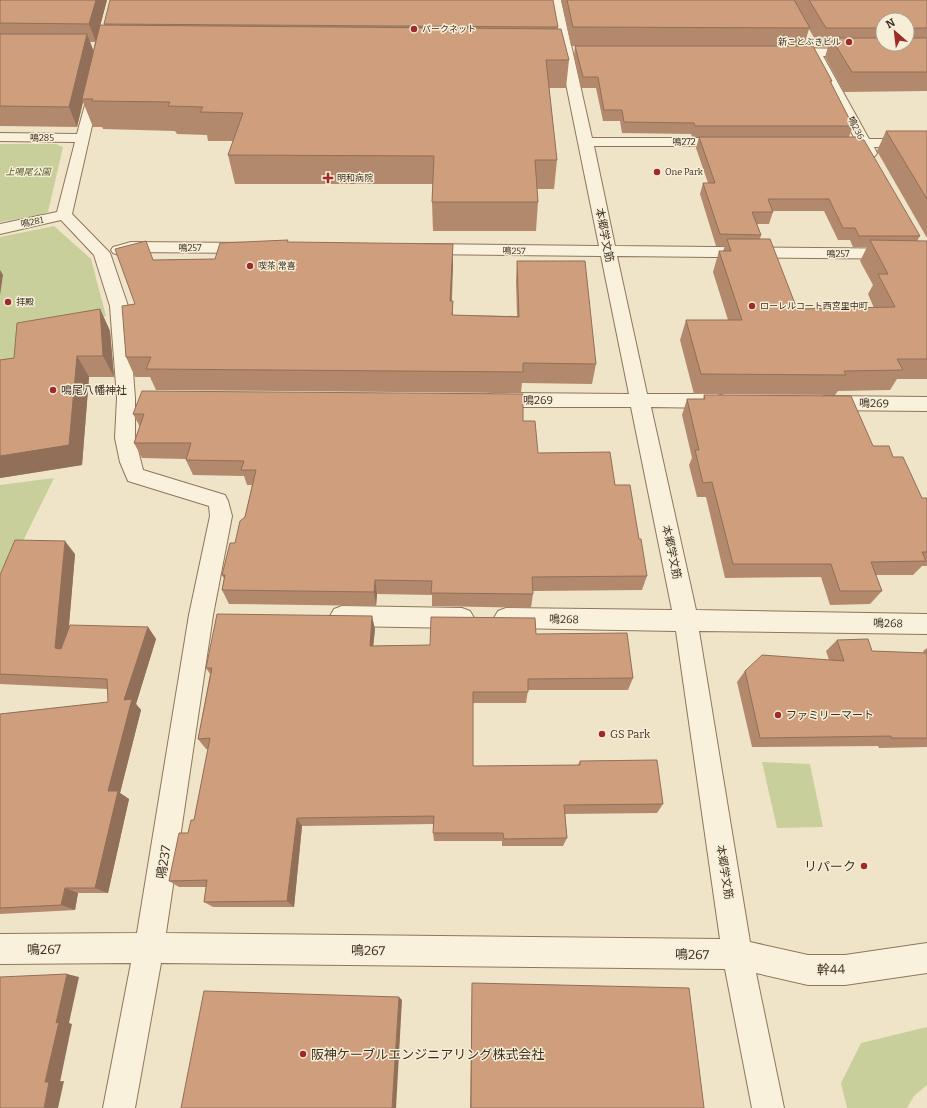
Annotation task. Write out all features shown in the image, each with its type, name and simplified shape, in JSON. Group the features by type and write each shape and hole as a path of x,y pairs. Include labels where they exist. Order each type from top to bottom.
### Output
{"street":[{"name":"本郷学文筋","path":"555,0 686,620 737,954 768,1108"},
{"name":"鳴236","path":"808,39 875,162"},
{"path":"776,52 871,52"},
{"path":"98,71 64,215 102,253"},
{"name":"鳴285","path":"0,137 83,138"},
{"name":"鳴272","path":"586,142 745,142"},
{"path":"824,143 927,143"},
{"name":"鳴281","path":"0,229 64,215"},
{"name":"鳴257","path":"102,253 131,247 266,248"},
{"name":"鳴257","path":"409,249 608,252 925,251"},
{"name":"鳴237","path":"102,253 119,306 134,398 125,438 130,462 135,475 218,501 221,516 213,615 119,1108"},
{"name":"鳴269","path":"473,400 640,400 736,402"},
{"name":"鳴269","path":"808,402 927,404"},
{"name":"鳴268","path":"320,616 927,624"},
{"name":"鳴267","path":"0,949 149,948 737,954"},
{"name":"幹44","path":"737,954 808,970 845,970 927,958"}],"green space":[{"name":"上鳴尾公園","path":"0,144 56,144 63,147 48,212 41,215 0,222"},
{"path":"54,226 91,259 106,316 27,340 0,378 0,237"},
{"path":"54,478 0,588 0,485"},
{"path":"762,762 810,764 823,827 777,828"},
{"path":"927,1027 927,1085 914,1096 907,1108 847,1108 841,1083 861,1043"}],"building":[{"path":"0,0 96,0 89,24 0,23"},
{"path":"110,0 553,0 558,27 104,24"},
{"path":"567,0 794,0 810,28 573,27"},
{"path":"809,0 927,0 927,28 915,28 915,12 875,12 875,28 826,28"},
{"path":"100,25 561,29 569,60 546,60 557,160 535,160 538,202 432,202 434,156 228,155 243,113 200,112 203,107 168,106 170,102 92,101 93,99 82,99"},
{"path":"0,34 87,34 69,107 0,106"},
{"path":"831,38 875,38 875,52 915,52 915,38 927,38 927,72 852,72"},
{"path":"575,46 813,46 832,81 830,81 853,126 695,126 694,123 624,122 622,110 604,110 598,77 583,77"},
{"path":"886,131 927,131 927,199"},
{"path":"699,137 859,137 860,140 864,140 920,236 859,236 855,228 843,228 829,199 768,199 773,212 752,212 761,235 720,234 703,183 715,183"},
{"path":"727,239 770,239 797,309 895,307 878,274 888,274 870,240 927,241 927,359 897,359 903,370 844,371 846,375 701,374 686,320 742,320 719,251 731,251"},
{"path":"288,240 287,242 453,244 450,301 453,301 452,315 519,317 517,261 585,261 596,364 523,363 523,372 146,369 151,357 126,357 122,306 135,304 115,249 146,241 153,260 215,259 220,243"},
{"path":"100,309 103,356 77,356 69,445 0,456 0,360 14,358 17,323"},
{"path":"142,391 523,394 523,421 535,421 538,453 610,452 615,485 630,485 647,576 532,577 533,594 431,593 432,581 375,580 374,592 222,590 225,575 222,575 230,543 235,543 240,521 245,517 256,470 241,470 244,461 186,460 191,443 134,443 144,414 133,414"},
{"path":"704,395 851,396 873,446 889,446 893,457 903,457 922,498 927,498 927,552 922,552 926,561 871,562 882,591 840,591 831,564 733,564 712,482 703,483 695,450 699,450 687,399 705,399"},
{"path":"15,540 65,541 55,648 61,649 70,625 148,627 124,700 132,699 108,791 118,791 95,888 65,888 61,905 0,908 0,714 108,702 107,679 0,674 0,575"},
{"path":"217,614 372,616 370,646 430,645 431,617 535,618 536,634 627,633 633,678 528,679 528,692 473,692 473,766 580,765 580,761 657,760 663,804 564,805 567,838 504,839 503,833 433,833 434,816 297,818 287,901 204,902 207,880 169,881 179,833 188,833 191,820 194,820 210,738 198,739 212,668 206,668"},
{"path":"868,639 872,651 927,653 927,738 891,738 891,736 760,738 745,671 762,655 844,661 837,640"},
{"path":"67,974 56,1023 59,1022 45,1082 49,1082 44,1108 0,1108 0,977"},
{"path":"472,983 689,988 704,1108 471,1108"},
{"name":"阪神ケーブルエンジニアリング株式会社","path":"204,991 399,997 392,1108 181,1108"}],"place":[{"name":"パークネット","path":"414,29"},
{"name":"新ことぶきビル","path":"849,42"},
{"name":"One Park","path":"657,172"},
{"name":"明和病院","path":"328,178"},
{"name":"喫茶 常喜","path":"250,266"},
{"name":"拝殿","path":"8,302"},
{"name":"ローレルコート西宮里中町","path":"752,306"},
{"name":"鳴尾八幡神社","path":"53,390"},
{"name":"ファミリーマート","path":"778,715"},
{"name":"GS Park","path":"602,734"},
{"name":"リパーク","path":"864,866"},
{"name":"阪神ケーブルエンジニアリング株式会社","path":"303,1054"}]}
